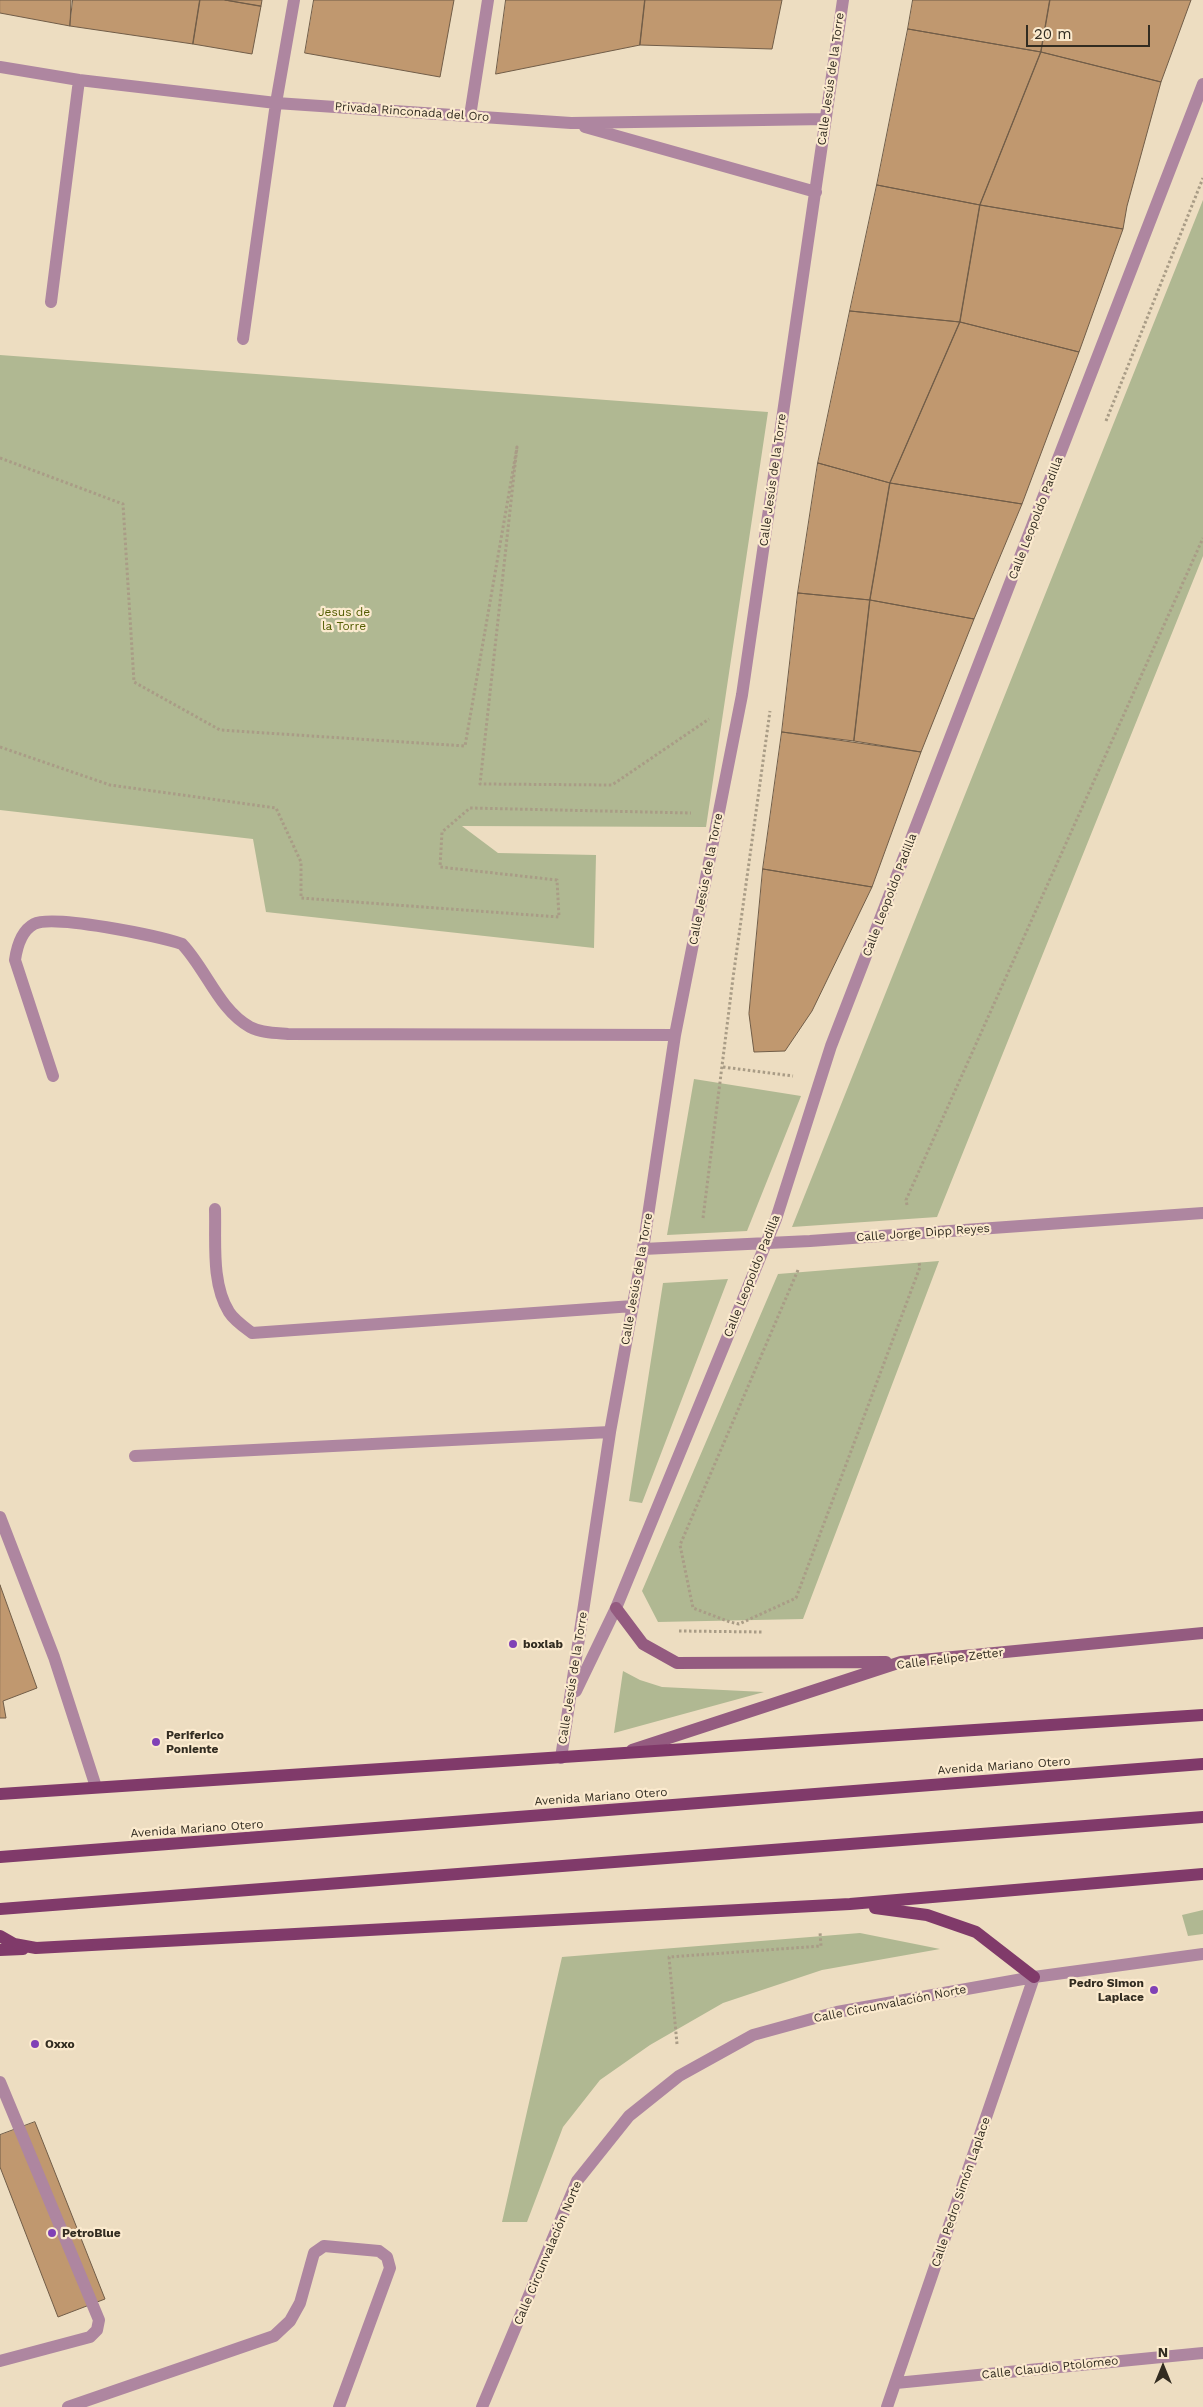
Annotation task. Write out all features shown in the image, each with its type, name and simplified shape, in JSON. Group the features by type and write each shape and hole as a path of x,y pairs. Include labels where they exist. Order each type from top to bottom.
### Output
{"main road":[{"path":"616,1608 643,1644 677,1664 901,1662"},
{"name":"Calle Felipe Zetter","path":"620,1754 901,1662 1203,1633"},
{"path":"0,1794 1203,1715"},
{"name":"Avenida Mariano Otero","path":"0,1858 1203,1764"},
{"path":"0,1803 26,1792"},
{"path":"0,1909 1203,1817"},
{"path":"0,1950 850,1904 1203,1874"},
{"path":"850,1904 926,1915 976,1932 1034,1977"},
{"path":"0,1936 14,1944 36,1948 58,1946"}],"street":[{"path":"243,339 276,103 294,0"},
{"path":"470,116 488,0"},
{"name":"Calle Jesús de la Torre","path":"561,1758 610,1432 644,1249 675,1035 742,695 843,0"},
{"name":"Privada Rinconada del Oro","path":"0,67 79,80 276,103 571,123 826,119"},
{"path":"51,302 79,80"},
{"name":"Calle Leopoldo Padilla","path":"570,1703 616,1608 766,1243 831,1046 1203,84"},
{"path":"571,123 816,192"},
{"path":"53,1076 15,960 16,949 26,930 34,924 44,921 64,921 182,944 233,1014 251,1028 262,1031 288,1034 675,1035"},
{"path":"215,1209 218,1282 222,1297 229,1312 252,1332 633,1306"},
{"name":"Calle Jorge Dipp Reyes","path":"644,1249 810,1241 1203,1213"},
{"path":"135,1456 610,1432"},
{"path":"0,1517 54,1657 96,1787"},
{"name":"Calle Circunvalación Norte","path":"482,2407 577,2181 629,2116 679,2076 753,2035 827,2014 1034,1977 1203,1954"},
{"name":"Calle Pedro Simón Laplace","path":"887,2407 1034,1977"},
{"path":"0,2082 99,2320 97,2330 90,2337 0,2361"},
{"path":"68,2407 274,2336 290,2321 297,2309 314,2252 324,2246 378,2251 387,2257 390,2268 339,2407"},
{"name":"Calle Claudio Ptolomeo","path":"896,2383 1203,2353"}],"path":[{"path":"0,458 123,504 134,682 220,730 465,746 517,447 480,784 612,786 715,714 713,723"},
{"path":"906,1200 1203,538"},
{"path":"702,1228 733,978 771,703"},
{"path":"0,746 110,786 276,808 302,862 302,898 559,917 557,880 440,867 442,832 470,808 693,813 695,804"},
{"path":"723,1067 795,1076"},
{"path":"810,1241 680,1545 693,1608 730,1622 739,1624 796,1598 920,1267"},
{"path":"672,1631 768,1632"},
{"path":"679,2076 669,1957 821,1946"}],"green space":[{"path":"1203,200 1203,556 937,1217 792,1227"},
{"name":"Jesus de la Torre","path":"0,355 768,412 706,827 462,826 498,853 596,855 594,948 266,912 253,839 0,810"},
{"path":"694,1079 801,1096 747,1231 667,1235"},
{"path":"939,1261 803,1619 658,1622 642,1591 778,1274"},
{"path":"728,1279 642,1503 629,1501 663,1283"},
{"path":"623,1671 640,1680 662,1687 764,1692 614,1733"},
{"path":"1203,1910 1203,1934 1188,1936 1182,1915"},
{"path":"860,1933 940,1949 822,1970 723,2003 650,2045 600,2080 563,2127 527,2222 502,2222 562,1957"}],"building":[{"path":"0,0 71,0 70,26 0,13"},
{"path":"73,0 200,0 193,44 70,26"},
{"path":"200,0 225,0 261,6 252,54 193,44"},
{"path":"225,0 262,0 261,6"},
{"path":"314,0 454,0 440,77 305,53"},
{"path":"506,0 645,0 640,45 496,74"},
{"path":"645,0 782,0 772,49 640,45"},
{"path":"913,0 1050,0 1041,52 908,29"},
{"path":"1050,0 1191,0 1161,82 1041,52"},
{"path":"908,29 1041,52 980,205 877,185"},
{"path":"1041,52 1161,82 1127,206 1123,229 980,205"},
{"path":"877,185 980,205 960,322 850,311"},
{"path":"980,205 1123,229 1079,352 960,322"},
{"path":"850,311 960,322 890,483 818,463"},
{"path":"960,322 1079,352 1022,504 890,483"},
{"path":"818,463 890,483 870,600 798,593"},
{"path":"890,483 1022,504 974,619 870,600"},
{"path":"798,593 870,600 854,741 782,732"},
{"path":"870,600 974,619 921,752 854,741"},
{"path":"782,732 921,752 872,887 763,869"},
{"path":"763,869 872,887 812,1011 785,1051 754,1052 749,1014"},
{"path":"0,1585 37,1688 3,1701 6,1718 0,1718"},
{"name":"PetroBlue","path":"35,2122 105,2299 58,2317 0,2167 0,2135"}],"place":[{"name":"boxlab","path":"513,1644"},
{"name":"Periferico Poniente","path":"156,1742"},
{"name":"Pedro Simon Laplace","path":"1154,1990"},
{"name":"Oxxo","path":"35,2044"},
{"name":"PetroBlue","path":"52,2233"}]}
